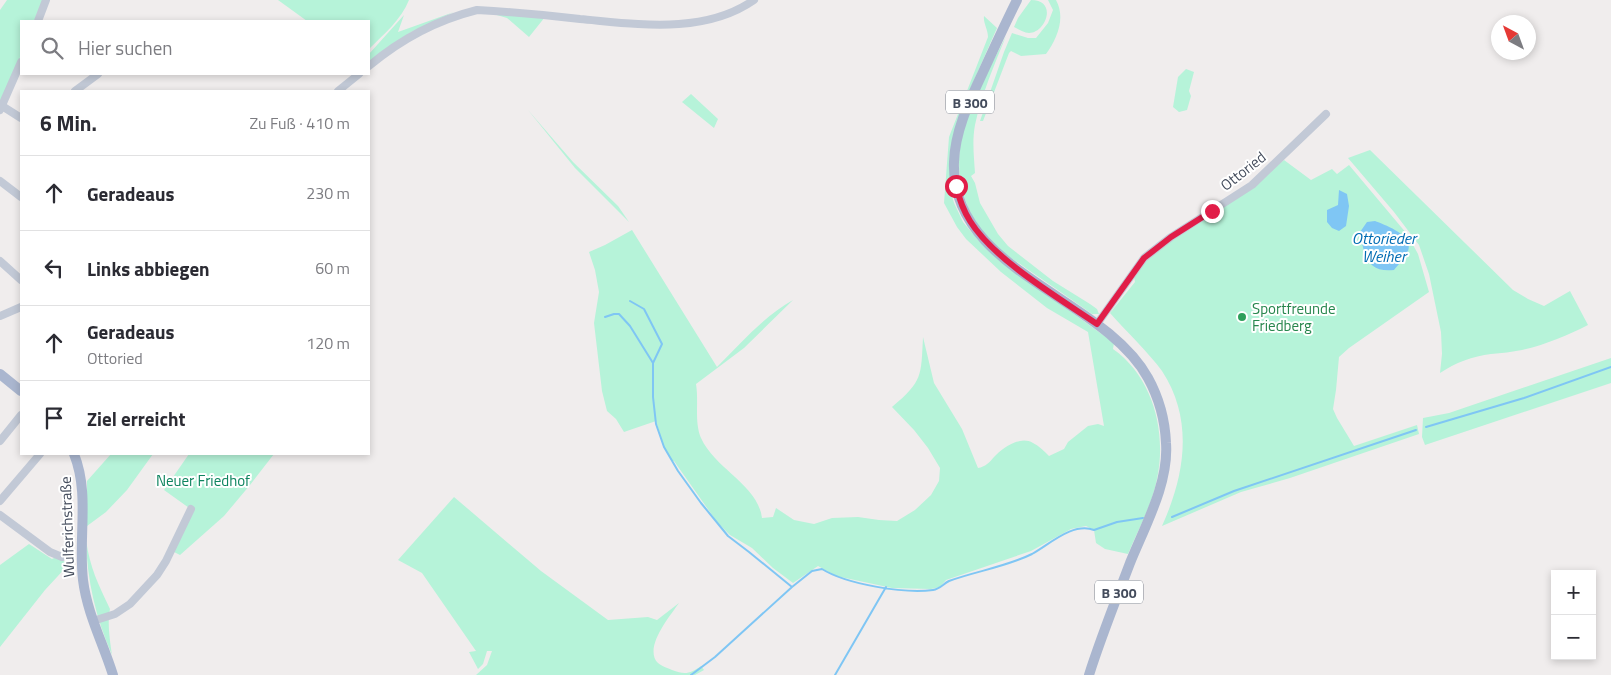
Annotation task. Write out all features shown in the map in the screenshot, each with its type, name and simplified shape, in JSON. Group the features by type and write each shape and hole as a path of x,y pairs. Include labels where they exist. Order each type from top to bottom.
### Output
{"main road":[{"name":"B 300","path":"1016,0 964,114 956,140 954,155 956,186 962,205 970,221 984,240 1003,257 1097,324 1129,353 1148,377 1157,396 1163,416 1167,444 1163,478 1153,510 1114,605 1089,675"},
{"path":"0,374 20,390"},
{"name":"Wulferichstraße","path":"74,455 82,480 82,563 86,596 94,625 113,675"}],"street":[{"path":"38,20 46,0"},
{"path":"370,65 406,38 446,20 477,10 660,25 699,21 718,16 754,0"},
{"path":"20,64 1,108 20,118"},
{"path":"76,90 97,75"},
{"path":"339,90 358,75"},
{"name":"Ottoried","path":"1097,324 1144,258 1154,249 1252,185 1326,114"},
{"path":"0,181 20,196"},
{"path":"0,262 20,279"},
{"path":"0,316 20,308"},
{"path":"0,441 20,416"},
{"path":"0,501 39,455"},
{"path":"94,625 130,604 157,575 166,561 191,509"},
{"path":"0,516 50,552 62,557"}],"green space":[{"path":"7,0 43,0 34,20 20,20 20,57 0,103 0,10"},
{"path":"278,0 409,0 397,20 370,48 370,20 306,20"},
{"path":"1031,0 1039,1 1047,10 1044,23 1035,32 1029,33 1014,27"},
{"path":"1048,0 1056,0 1060,14 1059,28 1054,42 1046,54 1021,56 1011,51 1009,53 983,121 980,121 1012,33 1028,38 1036,38 1048,23 1053,10"},
{"path":"454,12 411,32 370,62 370,53 404,15 398,32"},
{"path":"490,13 545,17 529,37 507,18"},
{"path":"984,16 997,28 971,87 950,162 950,189 954,203 963,222 998,259 1114,343 1113,349 1127,361 1138,375 1154,407 1158,425 1160,461 1152,498 1128,554 1105,549 1096,543 1094,530 1086,526 1071,529 1031,551 946,580 940,587 931,589 892,588 836,576 818,566 793,583 773,568 752,548 730,535 717,522 674,461 672,461 664,447 656,421 624,432 616,419 607,411 602,391 594,323 599,292 589,252 632,230 717,367 762,322 793,300 744,348 696,384 697,418 701,438 707,449 753,496 759,506 762,518 773,517 776,508 794,520 814,524 832,518 858,517 897,521 915,510 931,495 939,481 940,468 914,430 892,407 915,384 922,361 923,337 934,383 962,429 978,468 989,462 1002,450 1017,442 1028,441 1033,443 1049,456 1064,449 1068,442 1088,426 1098,424 1104,426 1088,332 1047,308 1001,272 966,239 944,203 949,137 988,37"},
{"path":"1006,36 993,68 975,125 973,143 975,173 971,176 975,183 980,203 998,234 1008,246 1053,281 1097,309 1099,314 1092,314 998,248 983,233 967,205 962,190 959,161 963,131 976,94"},
{"path":"1186,69 1194,72 1189,91 1191,96 1187,110 1179,112 1173,107 1178,77"},
{"path":"691,94 718,119 714,128 682,102"},
{"path":"528,110 573,162 618,206 629,222 575,168"},
{"path":"1370,150 1513,290 1544,306 1570,291 1588,325 1531,348 1471,358 1440,373 1442,354 1441,332 1429,274 1419,245 1348,158"},
{"path":"1284,160 1311,180 1332,169 1337,174 1349,165 1407,234 1418,254 1429,292 1339,357 1333,409 1354,446 1417,425 1419,434 1290,478 1241,492 1162,526 1170,507 1181,467 1183,448 1179,409 1162,371 1110,313 1135,282 1135,271 1160,247 1233,200"},
{"path":"1611,358 1611,383 1425,445 1422,437 1423,418 1449,413"},
{"path":"110,455 152,455 127,490 106,512 87,526 87,481"},
{"name":"Neuer Friedhof","path":"188,455 273,455 224,516 180,555 172,551 192,510 164,490"},
{"path":"454,497 541,571 608,620 648,617 657,620 679,603 659,632 654,649 654,657 659,664 677,672 687,673 701,666 704,670 695,675 476,675 487,665 492,651 487,651 483,664 478,669 469,652 476,651 422,573 398,560"},
{"path":"86,540 92,568 110,609 109,626 112,655 93,599 88,570"},
{"path":"29,544 52,559 56,557 69,564 45,590 0,647 0,565"}],"water":[{"name":"Ottorieder Weiher","path":"1339,190 1347,194 1349,206 1346,226 1339,231 1332,228 1327,222 1327,210 1338,205"},
{"name":"Ottorieder Weiher","path":"1375,221 1398,232 1407,240 1409,245 1404,258 1394,270 1377,268 1372,265 1365,254 1360,232 1367,222"}],"waterway":[{"path":"630,301 644,309 662,344 653,363"},
{"path":"605,317 619,314 630,326 653,363 653,397 656,424 664,447 678,471 728,536 792,587 812,571 822,569 845,579 876,587 907,591 933,590 940,588 949,581 1001,566 1032,554 1070,531 1086,528 1094,530 1117,522 1143,518"},
{"path":"1426,427 1524,398 1611,367"},
{"path":"1172,517 1234,491 1416,430"},
{"path":"691,675 715,657 792,587"},
{"path":"835,675 886,587"}],"place":[{"name":"Sportfreunde Friedberg","path":"1242,317"}],"route":[{"path":"956,186 970,221 984,240 1033,280 1097,324 1135,268 1144,258 1171,237 1212,211"}]}
